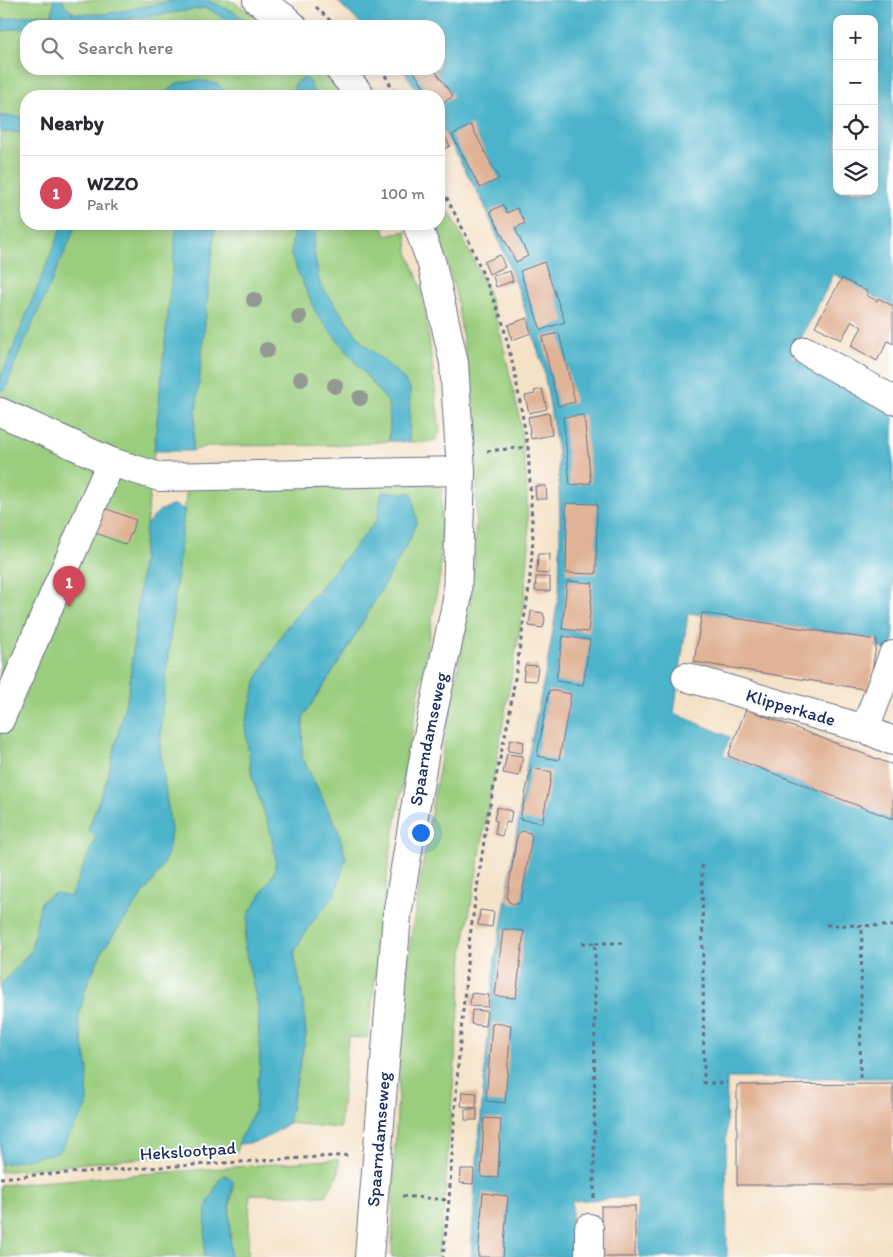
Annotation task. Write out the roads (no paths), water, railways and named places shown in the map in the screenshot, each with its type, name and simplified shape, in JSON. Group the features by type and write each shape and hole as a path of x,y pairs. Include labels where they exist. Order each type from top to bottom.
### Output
{"street":[{"path":"258,0 287,20"},
{"path":"343,75 355,90"},
{"name":"Spaarndamseweg","path":"369,1257 397,915 426,745 457,600 461,463 454,363 432,264 420,230"},
{"path":"806,351 893,400"},
{"path":"0,412 111,462 160,477 461,463"},
{"path":"0,720 111,462"},
{"path":"865,729 893,655"},
{"name":"Klipperkade","path":"686,677 865,729 893,741"},
{"path":"589,1257 590,1228"}],"water":[{"path":"54,0 62,0 73,13 104,14 176,0 206,0 234,12 244,20 225,20 213,11 205,8 123,20 20,20 20,28 0,32 0,20 30,15 52,15"},
{"path":"336,0 893,0 893,307 834,274 792,356 893,414 893,652 877,647 878,639 688,613 674,713 730,737 723,755 893,818 893,1078 727,1078 727,1257 639,1257 637,1197 572,1201 571,1257 471,1257 475,1182 495,959 528,758 559,594 560,524 558,453 543,367 519,291 484,204 445,134 445,90 417,90 407,75 445,75 445,20 357,20"},
{"path":"306,78 313,90 294,90 297,82"},
{"path":"199,80 218,84 223,90 169,90 178,83"},
{"path":"0,116 20,117 20,132 0,132"},
{"path":"61,230 74,230 16,361 5,391 0,389 0,380"},
{"path":"176,230 214,230 192,451 154,451"},
{"path":"295,230 316,230 313,248 320,284 363,343 401,376 410,388 409,442 389,441 390,421 388,402 317,315 291,256"},
{"path":"382,492 412,493 417,521 410,539 345,653 303,717 302,757 338,830 346,858 336,893 307,929 294,953 303,1000 306,1035 288,1123 260,1141 238,1144 255,1109 260,1064 258,1007 244,944 249,914 274,873 276,860 270,829 252,777 245,725 257,679 285,629 377,520"},
{"path":"174,505 184,509 162,711 160,750 171,831 168,853 157,875 103,949 86,987 78,1020 88,1069 87,1107 59,1152 0,1164 0,986 31,951 41,901 55,893 70,897 96,837 88,830 107,779 129,690 146,525 159,511"},
{"path":"224,1175 233,1181 230,1201 230,1257 204,1257 206,1207 219,1180"}],"place":[{"name":"WZZO","path":"69,607"}]}
